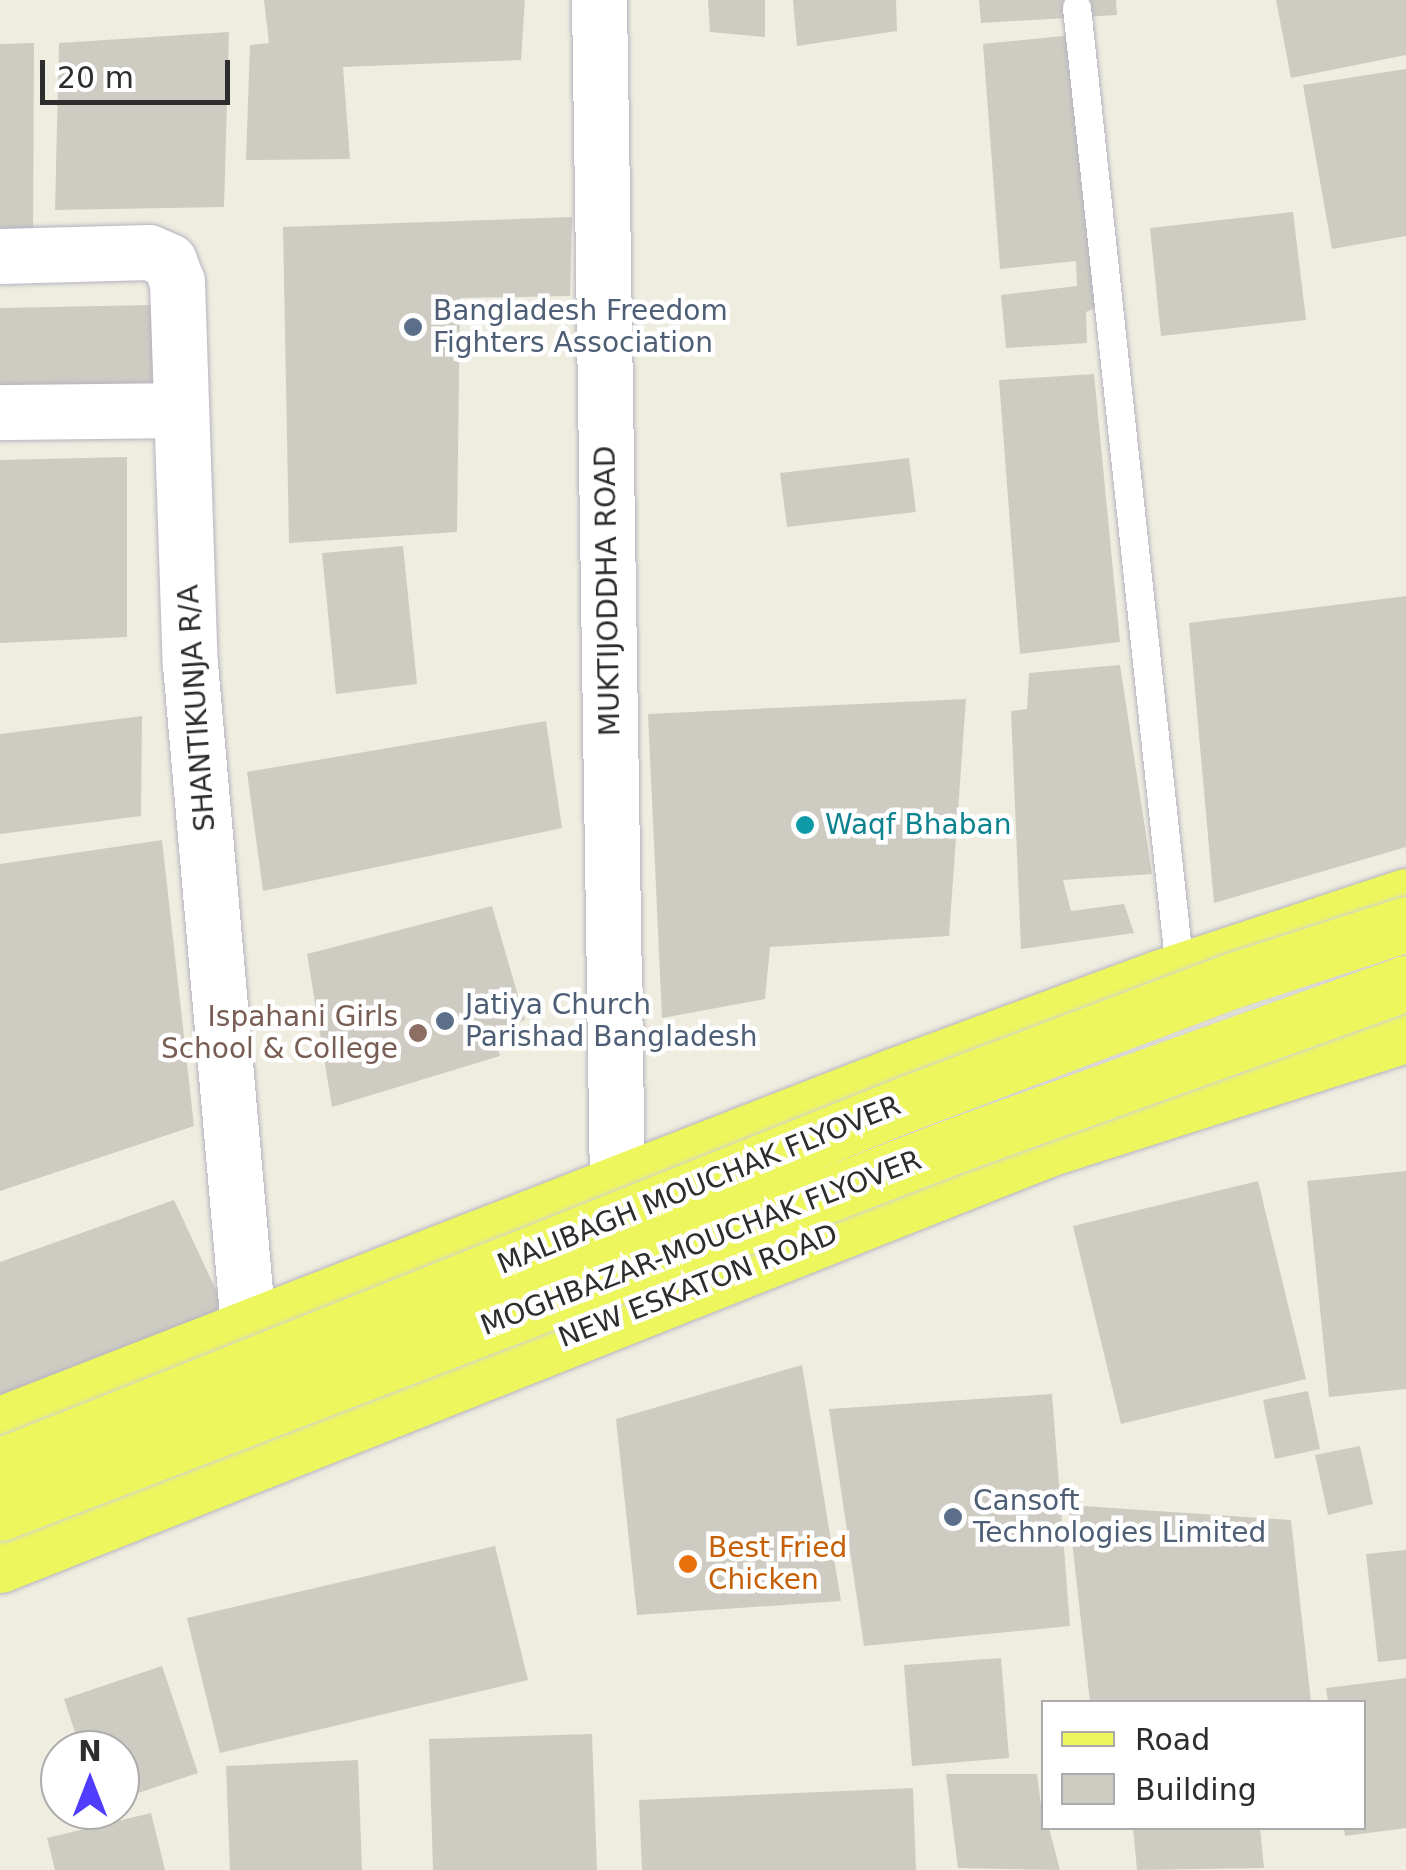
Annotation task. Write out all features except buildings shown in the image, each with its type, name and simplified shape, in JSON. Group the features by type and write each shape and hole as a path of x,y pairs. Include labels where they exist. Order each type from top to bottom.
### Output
{"main road":[{"path":"0,1424 617,1182 1180,970 1406,896"},
{"name":"MALIBAGH MOUCHAK FLYOVER","path":"0,1466 911,1102 1234,980 1406,924"},
{"name":"MOGHBAZAR-MOUCHAK FLYOVER","path":"0,1513 956,1145 1406,983"},
{"name":"NEW ESKATON ROAD","path":"0,1565 283,1448 1048,1149 1406,1035"},
{"path":"248,1326 283,1448"}],"street":[{"name":"MUKTIJODDHA ROAD","path":"599,0 617,1182"},
{"name":"SHANTIKUNJA R/A","path":"0,256 150,252 169,261 177,282 190,664 248,1326"},
{"path":"0,412 180,410"}],"lane":[{"path":"1076,8 1180,970"}],"place":[{"name":"Bangladesh Freedom Fighters Association","path":"413,327"},
{"name":"Waqf Bhaban","path":"805,825"},
{"name":"Jatiya Church Parishad Bangladesh","path":"445,1021"},
{"name":"Ispahani Girls School & College","path":"418,1033"},
{"name":"Cansoft Technologies Limited","path":"953,1517"},
{"name":"Best Fried Chicken","path":"688,1564"}]}
